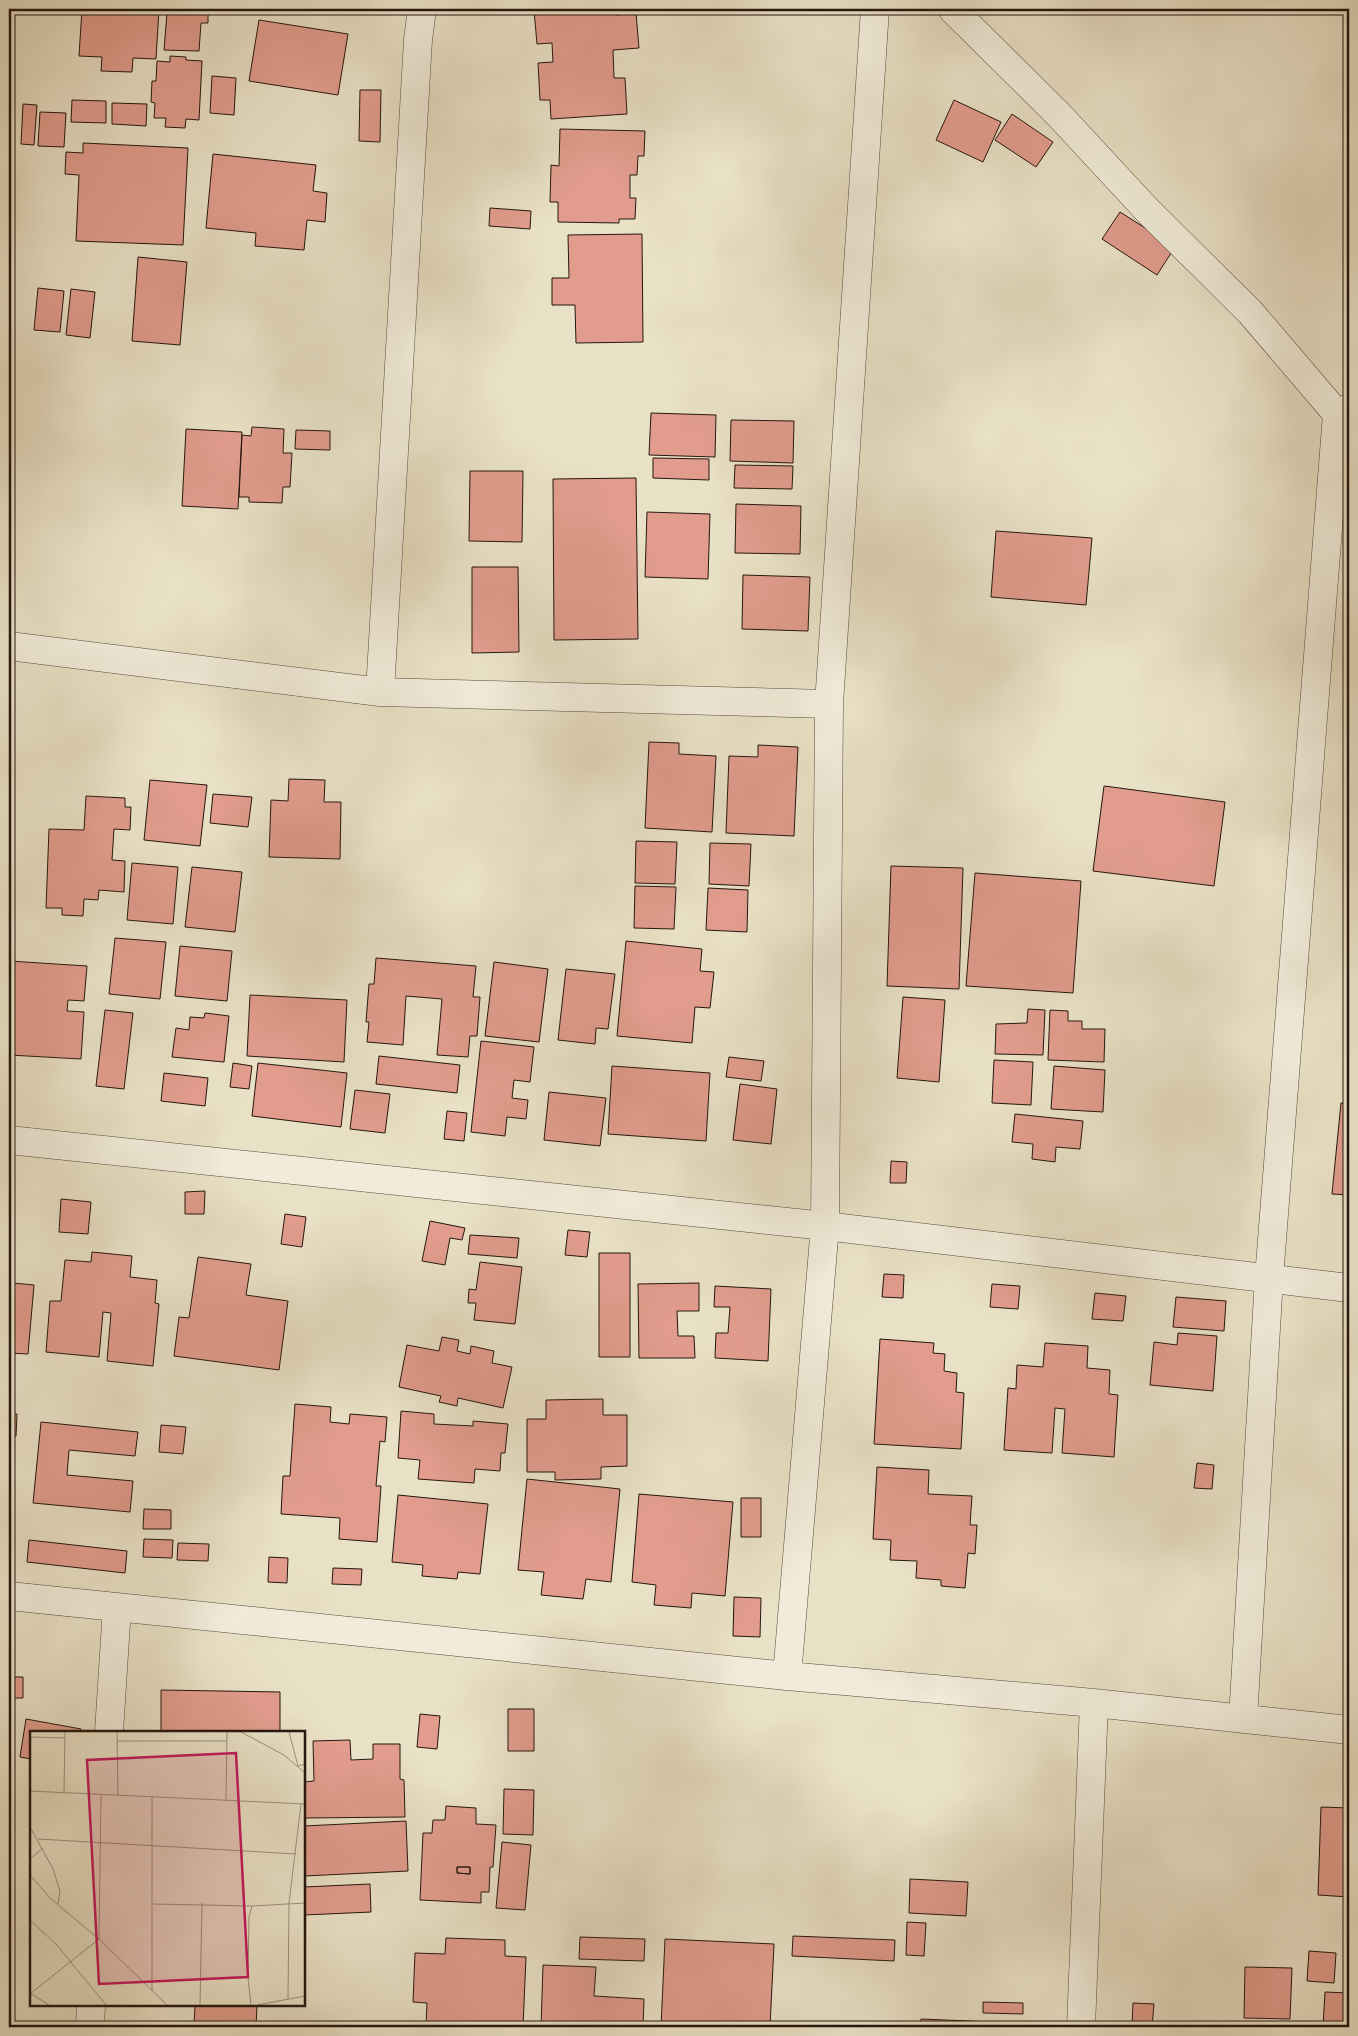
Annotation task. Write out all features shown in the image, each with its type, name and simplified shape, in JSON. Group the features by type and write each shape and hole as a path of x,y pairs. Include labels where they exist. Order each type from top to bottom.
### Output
{"street":[{"path":"380,692 418,40 422,9"},
{"path":"787,1676 825,1226 829,704 876,9"},
{"path":"952,9 1060,115 1147,210 1250,312 1345,415 1269,1278 1244,1719"},
{"path":"9,646 380,692 829,704"},
{"path":"9,1140 825,1226 1349,1288"},
{"path":"9,1596 787,1676 1094,1703 1349,1730"},
{"path":"109,1731 117,1607"},
{"path":"1080,2027 1094,1703"},
{"path":"90,2027 91,2006"}],"building":[{"path":"82,9 159,9 156,59 133,58 132,72 101,71 102,57 79,56"},
{"path":"179,9 208,9 208,23 201,23 199,51 164,50 167,13 179,14"},
{"path":"615,9 616,15 636,13 639,48 613,50 614,78 625,78 627,114 551,119 550,100 540,100 538,63 553,62 552,43 537,44 534,10"},
{"path":"259,20 348,34 338,95 249,81"},
{"path":"170,56 202,61 199,120 186,119 185,128 165,127 166,118 154,118 155,103 151,102 152,81 156,81 157,61 170,62"},
{"path":"212,76 236,78 234,115 210,113"},
{"path":"360,90 381,90 380,142 359,141"},
{"path":"72,100 106,101 106,123 71,122"},
{"path":"954,100 1001,122 983,162 936,140"},
{"path":"112,103 147,104 146,126 112,124"},
{"path":"23,104 37,105 34,145 21,144"},
{"path":"40,112 66,113 64,147 38,146"},
{"path":"1012,114 1053,142 1036,167 995,140"},
{"path":"560,129 645,131 644,156 638,156 637,175 630,175 630,198 636,198 635,219 619,219 619,223 558,222 558,202 550,202 551,165 559,166"},
{"path":"83,143 188,148 183,245 76,241 79,175 65,174 66,152 83,153"},
{"path":"213,154 316,165 313,191 327,193 325,222 307,220 304,250 255,246 256,233 206,228"},
{"path":"490,208 531,211 530,229 489,226"},
{"path":"1120,212 1175,247 1157,275 1102,239"},
{"path":"642,234 643,342 576,343 575,305 552,305 552,278 569,278 568,235"},
{"path":"138,257 187,262 180,345 132,341"},
{"path":"38,288 64,291 60,332 34,330"},
{"path":"71,289 95,292 90,338 66,335"},
{"path":"651,413 716,415 715,457 649,455"},
{"path":"731,420 794,421 793,463 730,461"},
{"path":"252,427 284,429 283,453 292,453 290,487 283,487 282,503 249,502 249,497 239,497 242,435 251,436"},
{"path":"186,429 242,432 238,509 182,506"},
{"path":"296,430 330,431 330,450 295,449"},
{"path":"653,458 709,459 709,480 653,478"},
{"path":"735,465 793,466 792,489 734,488"},
{"path":"470,471 523,471 522,542 469,541"},
{"path":"636,478 638,639 554,640 553,479"},
{"path":"736,504 801,506 800,554 735,553"},
{"path":"647,512 710,514 708,579 645,577"},
{"path":"996,531 1092,538 1086,605 991,597"},
{"path":"472,567 518,567 519,652 472,653"},
{"path":"743,575 810,577 808,631 742,629"},
{"path":"649,742 679,743 679,754 716,756 712,832 645,828"},
{"path":"758,745 798,747 794,836 726,833 729,756 758,757"},
{"path":"289,779 325,780 324,802 341,802 340,859 269,857 271,800 288,801"},
{"path":"150,780 207,785 200,846 144,840"},
{"path":"1104,786 1225,802 1214,886 1093,871"},
{"path":"213,794 252,797 248,827 210,823"},
{"path":"86,796 125,798 125,807 131,807 130,830 114,829 112,860 125,861 124,892 99,890 98,900 84,899 83,916 62,915 62,908 46,908 49,829 84,830"},
{"path":"636,841 677,842 675,884 635,883"},
{"path":"710,843 751,844 749,886 709,884"},
{"path":"132,863 178,867 173,924 127,920"},
{"path":"891,866 963,868 959,989 887,986"},
{"path":"192,867 242,872 235,932 185,927"},
{"path":"975,873 1081,881 1073,993 966,986"},
{"path":"635,886 676,887 674,929 634,928"},
{"path":"708,888 748,890 747,932 706,930"},
{"path":"115,938 166,942 160,999 109,994"},
{"path":"626,941 702,949 700,971 714,972 710,1008 695,1007 692,1043 617,1036"},
{"path":"180,946 232,951 227,1001 175,996"},
{"path":"376,958 476,966 473,997 480,997 477,1036 470,1036 468,1057 437,1055 442,999 406,996 403,1045 367,1042 369,1022 366,1022 369,984 374,984"},
{"path":"9,961 87,966 84,1001 68,1000 67,1011 84,1012 81,1059 9,1055"},
{"path":"494,962 548,969 539,1042 485,1036"},
{"path":"566,969 615,974 608,1029 596,1028 595,1044 558,1040"},
{"path":"250,995 347,1000 344,1062 247,1056"},
{"path":"903,997 945,1000 939,1082 897,1078"},
{"path":"1028,1009 1045,1010 1043,1055 995,1054 996,1024 1027,1023"},
{"path":"105,1010 133,1013 124,1089 96,1086"},
{"path":"1050,1010 1068,1011 1068,1021 1082,1021 1082,1029 1105,1029 1104,1062 1048,1060"},
{"path":"205,1013 229,1016 224,1062 172,1057 176,1028 189,1030 190,1017 204,1018"},
{"path":"481,1041 534,1047 530,1082 514,1080 512,1098 528,1100 526,1119 507,1117 505,1136 471,1132"},
{"path":"379,1056 460,1065 457,1093 376,1084"},
{"path":"729,1057 764,1061 761,1081 726,1077"},
{"path":"994,1060 1033,1062 1031,1105 992,1103"},
{"path":"233,1063 252,1066 249,1089 230,1087"},
{"path":"258,1063 347,1073 341,1127 252,1116"},
{"path":"612,1066 710,1073 706,1141 608,1134"},
{"path":"1054,1066 1105,1070 1103,1112 1051,1109"},
{"path":"164,1073 208,1078 205,1106 161,1101"},
{"path":"740,1084 777,1089 771,1144 733,1140"},
{"path":"355,1090 390,1094 385,1133 350,1129"},
{"path":"549,1092 606,1098 600,1146 544,1140"},
{"path":"1341,1103 1349,1104 1349,1195 1332,1194"},
{"path":"447,1111 467,1113 464,1141 444,1139"},
{"path":"1015,1114 1083,1121 1080,1149 1056,1147 1055,1162 1032,1159 1033,1144 1012,1142"},
{"path":"891,1161 907,1162 906,1183 890,1183"},
{"path":"205,1191 204,1214 185,1214 185,1192"},
{"path":"61,1199 91,1202 88,1234 59,1232"},
{"path":"285,1214 306,1217 302,1247 281,1244"},
{"path":"430,1221 465,1228 462,1240 450,1238 445,1265 422,1261"},
{"path":"568,1230 590,1232 587,1257 565,1255"},
{"path":"470,1235 519,1238 517,1258 468,1254"},
{"path":"92,1252 132,1256 130,1277 157,1280 155,1303 159,1304 153,1366 107,1361 111,1313 103,1312 99,1357 46,1352 50,1301 61,1301 65,1260 91,1262"},
{"path":"599,1253 630,1253 630,1357 599,1357"},
{"path":"198,1257 251,1264 246,1295 288,1301 279,1370 174,1356 179,1317 189,1318"},
{"path":"480,1262 522,1267 515,1324 474,1320 476,1303 468,1303 469,1289 476,1290"},
{"path":"9,1274 13,1274 13,1283 34,1285 28,1354 9,1353"},
{"path":"884,1274 904,1275 903,1298 882,1297"},
{"path":"699,1283 699,1311 677,1311 678,1336 694,1336 695,1358 639,1358 638,1284"},
{"path":"992,1284 1020,1286 1018,1309 990,1307"},
{"path":"715,1286 771,1289 768,1361 715,1358 716,1333 728,1333 730,1307 714,1307"},
{"path":"1095,1293 1126,1296 1123,1321 1092,1319"},
{"path":"1176,1297 1226,1301 1224,1331 1173,1327"},
{"path":"1178,1333 1217,1336 1213,1391 1150,1385 1154,1342 1177,1345"},
{"path":"442,1337 459,1340 457,1351 470,1354 471,1346 494,1351 492,1363 512,1367 503,1408 458,1398 457,1406 439,1402 441,1396 399,1387 407,1345 439,1351"},
{"path":"880,1339 934,1343 933,1353 945,1354 944,1371 957,1373 956,1392 964,1393 961,1449 874,1444"},
{"path":"1045,1343 1088,1346 1087,1368 1110,1370 1109,1394 1118,1395 1114,1457 1062,1453 1065,1409 1055,1408 1052,1453 1004,1450 1008,1388 1016,1389 1017,1365 1043,1367"},
{"path":"9,1373 11,1373 9,1414"},
{"path":"603,1399 603,1415 627,1415 627,1466 601,1467 601,1479 555,1480 555,1472 527,1472 527,1419 546,1419 546,1400"},
{"path":"295,1404 331,1407 330,1422 349,1424 350,1414 387,1417 385,1442 380,1441 376,1486 381,1486 377,1542 339,1539 340,1518 281,1514 283,1476 290,1476"},
{"path":"401,1411 434,1414 434,1424 473,1426 473,1421 508,1424 505,1453 501,1453 500,1471 475,1469 474,1483 418,1479 420,1460 398,1458"},
{"path":"9,1414 17,1414 16,1436 9,1435"},
{"path":"41,1422 138,1432 135,1456 69,1450 67,1475 133,1481 130,1512 33,1503"},
{"path":"161,1425 186,1427 183,1454 159,1452"},
{"path":"1197,1463 1214,1465 1212,1489 1194,1488"},
{"path":"877,1467 929,1470 928,1494 972,1496 970,1525 977,1525 975,1554 968,1553 965,1588 941,1586 941,1580 916,1578 917,1561 890,1560 891,1540 873,1539"},
{"path":"527,1479 620,1489 611,1582 586,1579 583,1599 541,1595 544,1572 518,1570"},
{"path":"639,1494 733,1502 725,1596 692,1593 691,1608 654,1605 656,1585 632,1582"},
{"path":"398,1495 488,1504 480,1574 458,1572 457,1579 422,1576 423,1565 392,1562"},
{"path":"741,1498 761,1498 761,1537 741,1537"},
{"path":"144,1509 171,1510 171,1529 143,1529"},
{"path":"144,1539 173,1540 172,1558 143,1557"},
{"path":"29,1540 127,1551 125,1573 27,1562"},
{"path":"178,1543 209,1544 208,1561 177,1560"},
{"path":"269,1557 288,1558 287,1583 268,1582"},
{"path":"333,1568 362,1569 361,1585 332,1584"},
{"path":"734,1597 761,1598 760,1637 733,1636"},
{"path":"9,1677 23,1677 23,1698 9,1698"},
{"path":"161,1690 280,1692 280,1731 161,1731"},
{"path":"508,1709 534,1709 534,1751 508,1751"},
{"path":"420,1714 440,1716 437,1749 417,1747"},
{"path":"26,1719 81,1729 80,1731 30,1731 30,1759 20,1757"},
{"path":"350,1740 351,1760 373,1759 373,1744 400,1744 400,1779 404,1780 405,1817 305,1818 305,1782 314,1781 313,1741"},
{"path":"504,1789 534,1790 533,1835 503,1834"},
{"path":"446,1806 476,1808 476,1824 496,1825 493,1867 490,1867 489,1892 481,1892 481,1903 420,1900 423,1833 432,1833 433,1820 445,1820","holes":["457,1867 470,1867 470,1874 457,1873"]},
{"path":"1321,1807 1349,1808 1349,1897 1318,1895"},
{"path":"406,1821 408,1871 305,1876 305,1826"},
{"path":"502,1842 531,1845 525,1910 496,1908"},
{"path":"457,1867 470,1867 470,1874 457,1873"},
{"path":"910,1879 968,1882 966,1916 909,1913"},
{"path":"370,1884 371,1912 305,1915 305,1887"},
{"path":"907,1922 926,1923 924,1956 906,1955"},
{"path":"793,1936 895,1940 894,1961 792,1956"},
{"path":"580,1937 645,1939 644,1961 579,1959"},
{"path":"446,1938 505,1940 505,1956 526,1957 523,2027 426,2027 427,2003 413,2002 415,1953 445,1954"},
{"path":"665,1939 774,1944 770,2027 661,2027"},
{"path":"1309,1951 1336,1953 1334,1983 1307,1981"},
{"path":"543,1965 596,1967 594,1996 644,1999 643,2027 541,2027"},
{"path":"1245,1967 1292,1968 1290,2019 1244,2018"},
{"path":"1325,1992 1349,1993 1349,2027 1323,2027"},
{"path":"983,2002 1023,2003 1023,2014 983,2013"},
{"path":"1133,2003 1154,2004 1152,2027 1132,2027"},
{"path":"195,2006 257,2006 256,2027 194,2027"},
{"path":"921,2019 1018,2023 1018,2027 920,2027"}]}
